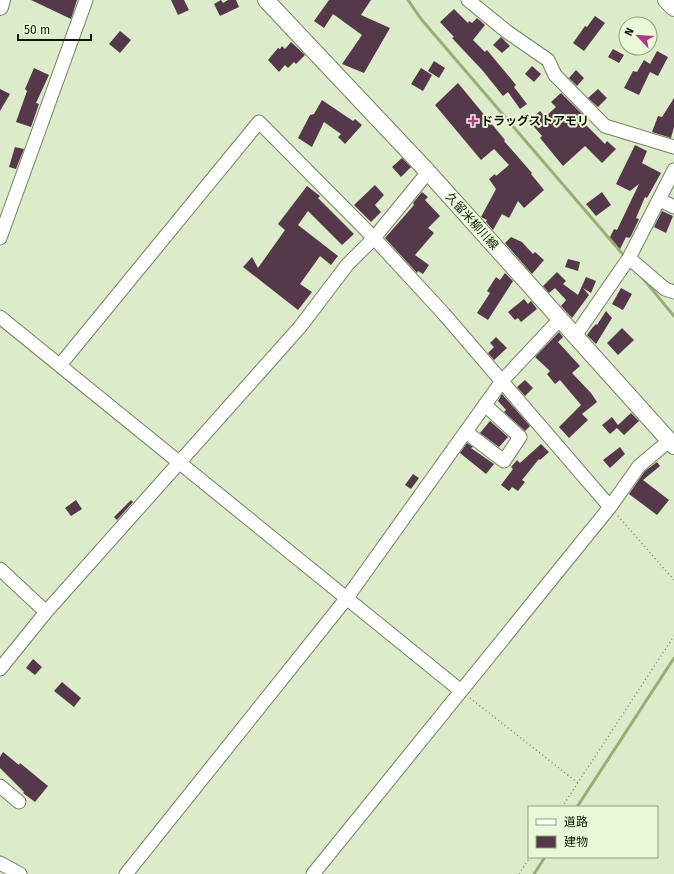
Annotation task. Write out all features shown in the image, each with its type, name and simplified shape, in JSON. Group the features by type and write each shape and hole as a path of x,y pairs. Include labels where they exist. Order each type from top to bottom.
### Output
{"main road":[{"path":"0,7 2,0"},
{"name":"久留米柳川線","path":"266,0 428,172 672,443"},
{"path":"666,0 674,8"}],"street":[{"path":"0,238 86,0"},
{"path":"468,0 548,60 555,75 605,126 674,147"},
{"path":"60,364 259,122 374,238 444,314 610,507"},
{"path":"575,336 629,258 674,170"},
{"path":"0,669 46,612 300,327 347,265 374,238 428,172"},
{"path":"660,200 674,208"},
{"path":"629,258 665,289 674,292"},
{"path":"0,317 60,364 346,599 461,691"},
{"path":"126,874 346,599 502,381 560,319"},
{"path":"466,432 504,461 520,437 485,405"},
{"path":"313,874 610,507 639,466 672,443"},
{"path":"0,569 46,612"},
{"path":"0,786 19,802"},
{"path":"0,863 20,874"}],"path":[{"path":"610,507 674,580"},
{"path":"563,806 674,636"},
{"path":"461,691 578,783"},
{"path":"519,874 529,858"}],"building":[{"path":"31,0 77,0 71,19"},
{"path":"171,0 184,0 189,10 178,15"},
{"path":"221,0 223,3 228,0 236,0 239,7 220,16 214,4"},
{"path":"329,0 371,0 361,15 390,28 364,73 342,64 362,35 333,14 324,28 314,21"},
{"path":"454,9 468,23 469,21 472,23 477,18 485,25 473,40 485,52 487,50 516,85 514,87 527,104 520,109 508,92 503,96 483,71 452,38 454,37 440,22"},
{"path":"595,16 605,23 584,51 573,43 585,26 587,27"},
{"path":"120,31 131,40 120,53 109,44"},
{"path":"501,37 510,46 502,53 493,45"},
{"path":"291,42 305,55 296,64 294,62 288,68 285,65 279,72 268,60 278,48 280,49 282,46 285,49"},
{"path":"613,49 618,52 618,56 623,56 619,63 608,57"},
{"path":"658,52 668,57 658,76 650,72 639,95 624,88 633,71 637,72 644,60 650,64 654,56 658,56"},
{"path":"434,61 445,68 439,78 428,71"},
{"path":"532,66 541,74 534,82 525,74"},
{"path":"34,68 49,75 36,103 39,104 31,127 16,122 27,91 25,89"},
{"path":"421,68 432,75 423,91 411,84"},
{"path":"576,70 584,78 577,86 569,78"},
{"path":"458,83 505,140 504,141 532,173 531,174 544,190 524,208 518,201 509,218 502,214 493,230 486,222 487,220 481,217 496,189 489,179 495,174 496,176 509,165 494,149 481,160 435,105"},
{"path":"0,89 10,94 0,111"},
{"path":"598,89 607,98 598,107 588,98"},
{"path":"561,93 586,118 583,122 605,144 607,141 616,149 602,163 585,146 563,166 540,138 542,136 529,121 540,111 545,117 556,107 551,102"},
{"path":"674,98 674,127 671,138 652,132 658,116 662,117"},
{"path":"322,100 353,121 355,119 362,125 345,144 338,137 341,134 324,122 312,147 298,138 310,115 314,114"},
{"path":"635,145 647,151 642,163 661,173 647,198 645,197 636,218 639,219 631,236 629,238 626,237 620,249 610,237 614,229 617,230 639,184 630,191 616,184"},
{"path":"15,147 24,149 16,169 9,167"},
{"path":"402,158 411,167 401,177 392,167"},
{"path":"375,185 384,195 375,205 381,212 371,222 354,205"},
{"path":"307,186 320,196 318,198 354,234 342,245 308,211 298,225 338,256 331,265 320,256 300,284 312,292 298,310 243,267 252,257 258,268 285,230 278,224"},
{"path":"422,192 428,197 425,200 440,216 428,228 434,233 415,255 429,265 423,274 418,271 417,273 385,238 414,205 413,203"},
{"path":"602,192 611,205 596,216 586,204"},
{"path":"662,211 673,216 666,233 654,227"},
{"path":"511,237 522,242 533,254 535,252 544,260 532,274 505,243"},
{"path":"568,259 580,262 578,271 565,267"},
{"path":"557,272 566,281 563,284 578,295 586,277 596,281 591,293 583,288 589,295 572,318 561,306 566,300 555,288 549,293 543,286"},
{"path":"505,273 513,281 488,320 477,313 490,293 487,291 496,277 500,280"},
{"path":"621,288 632,294 623,310 612,304"},
{"path":"524,299 528,304 531,301 537,309 521,322 518,318 515,320 508,312"},
{"path":"606,311 612,318 596,344 587,335 596,324 597,325"},
{"path":"622,328 634,340 618,355 607,343"},
{"path":"559,332 563,337 558,342 580,366 572,373 591,393 597,402 582,414 588,420 569,438 559,427 581,405 560,380 555,384 547,374 550,371 535,357"},
{"path":"496,337 507,348 494,360 488,353 494,347 490,343"},
{"path":"525,380 533,388 525,396 517,387"},
{"path":"502,394 530,426 525,431 504,412 506,410 498,401"},
{"path":"631,413 639,421 624,435 617,428 610,434 602,425 612,417 618,425"},
{"path":"490,421 508,437 499,447 480,433"},
{"path":"467,443 473,447 471,448 494,464 486,474 460,453"},
{"path":"541,444 549,452 540,460 539,459 522,480 525,482 518,491 512,487 509,491 501,485 513,469 511,467 517,460 520,463"},
{"path":"620,447 625,454 610,468 603,460"},
{"path":"657,462 660,466 643,480 669,500 657,515 629,494 645,471"},
{"path":"413,474 419,478 411,489 405,485"},
{"path":"76,500 82,509 71,516 65,508"},
{"path":"131,500 133,502 117,520 114,517"},
{"path":"33,659 42,667 35,675 26,668"},
{"path":"62,682 81,698 74,707 54,691"},
{"path":"3,752 19,765 20,763 48,786 35,802 23,793 24,792 0,768 0,757"}],"waterway":[{"path":"408,0 421,19 626,258"},
{"path":"641,276 674,316"},
{"path":"578,806 674,658"},
{"path":"534,874 544,858"}],"place":[{"name":"ドラッグストアモリ","path":"473,121"}]}
